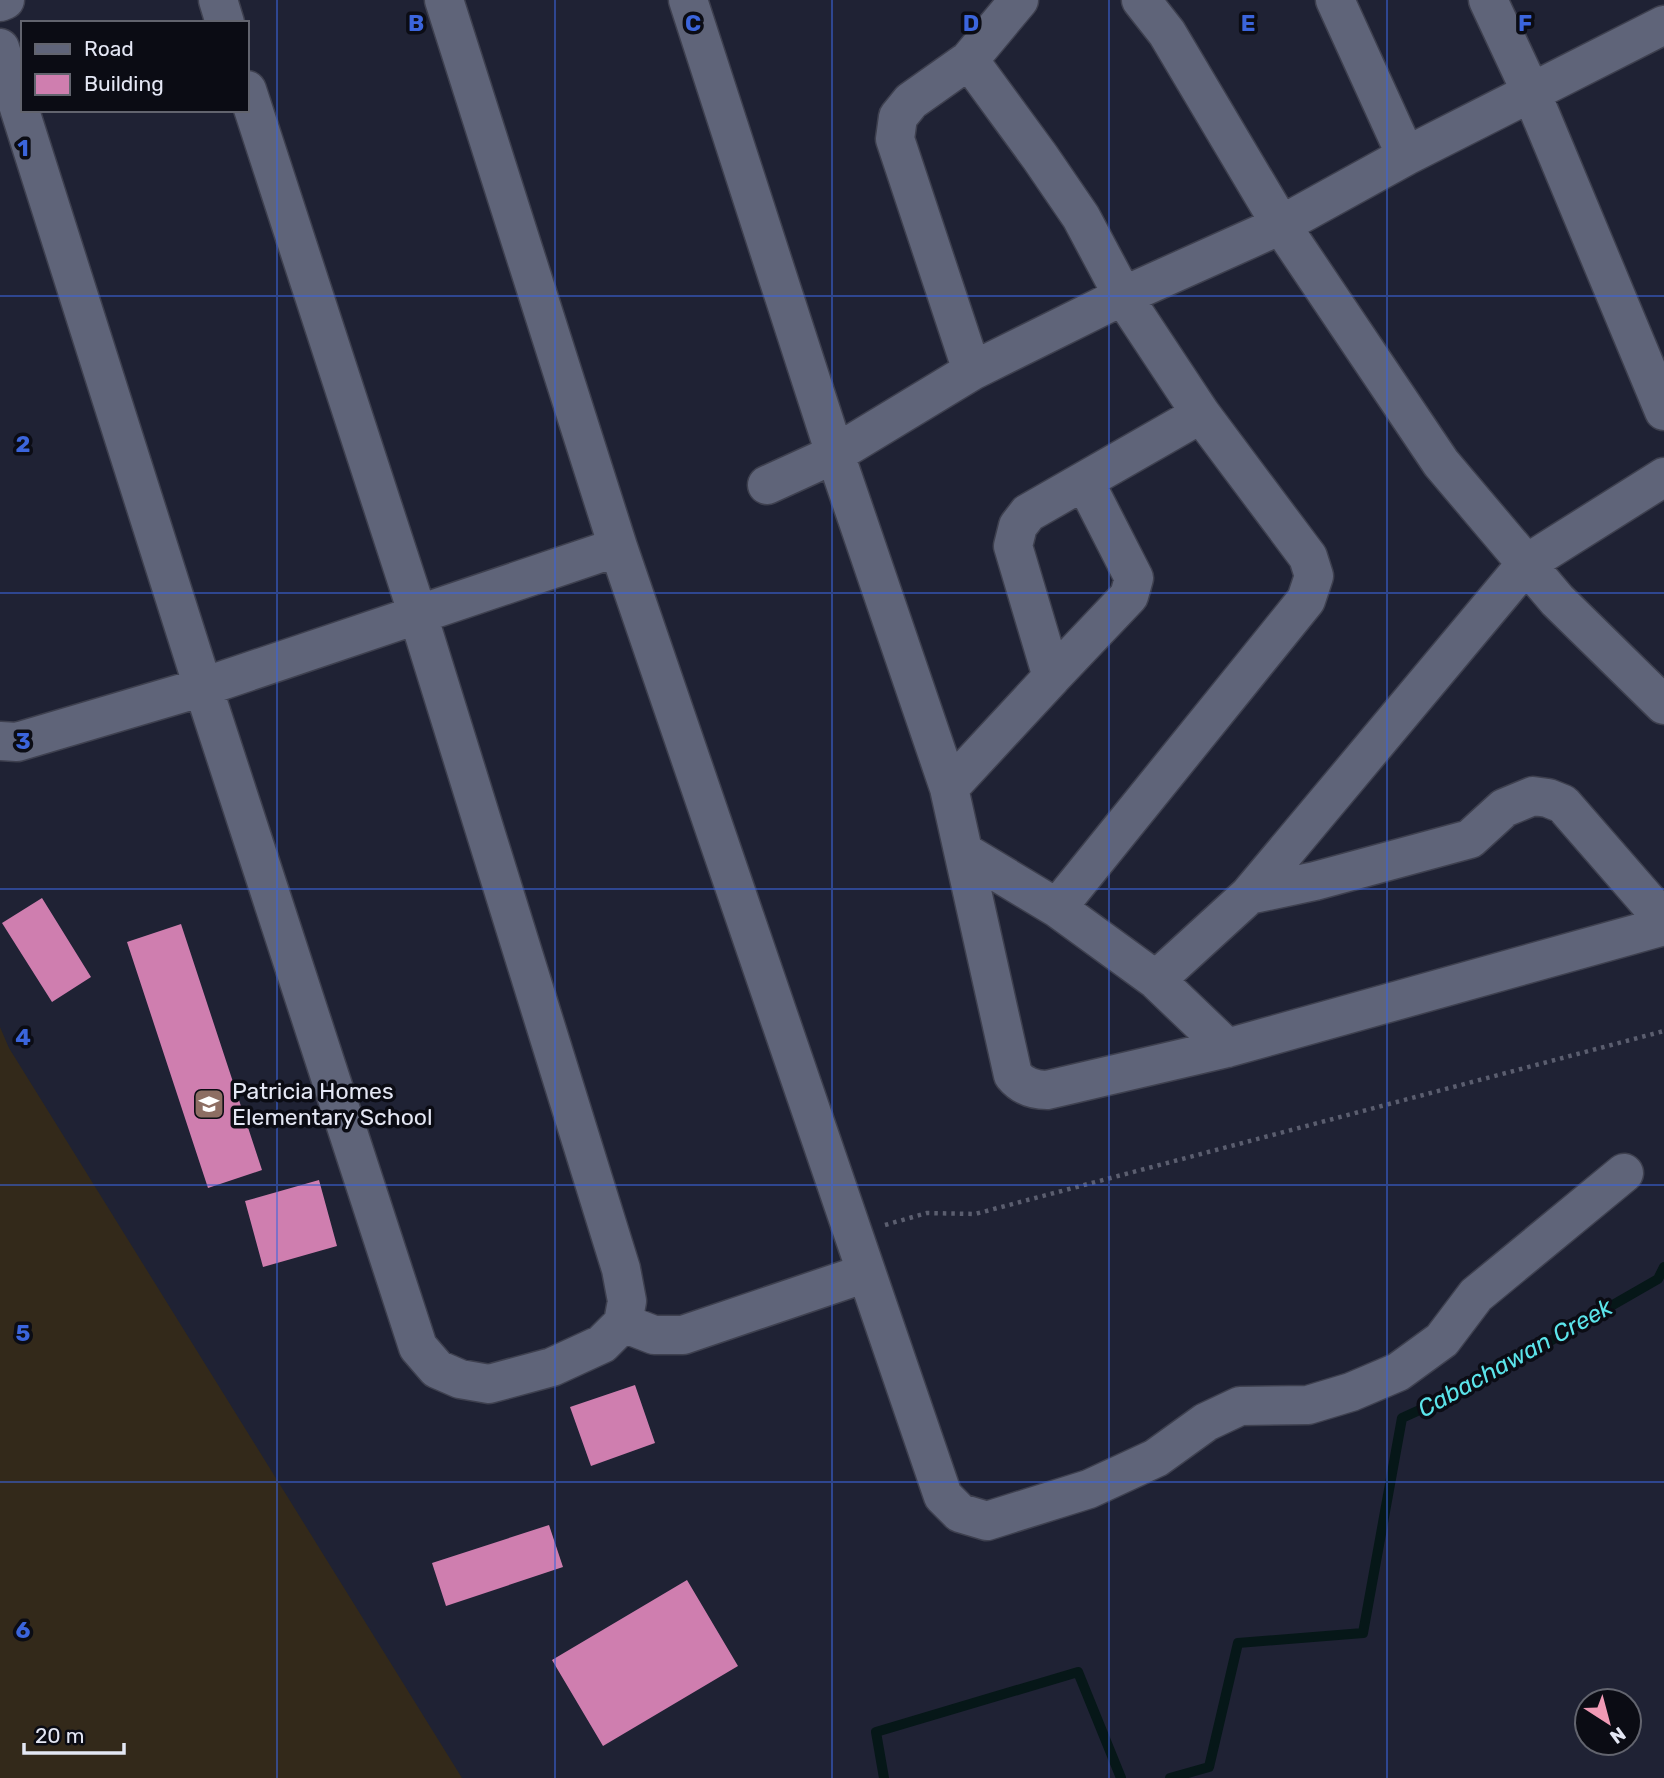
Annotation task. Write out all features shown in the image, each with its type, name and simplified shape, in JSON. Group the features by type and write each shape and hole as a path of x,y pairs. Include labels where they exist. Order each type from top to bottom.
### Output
{"street":[{"path":"0,2 5,0"},
{"path":"218,0 224,21"},
{"path":"444,0 618,547 943,1496 960,1513 987,1521 1100,1484 1156,1458 1206,1422 1240,1406 1308,1405 1351,1392 1398,1372 1442,1340 1476,1295 1623,1173"},
{"path":"688,0 835,454 949,788 1013,1075 1019,1083 1037,1090 1047,1090 1227,1048 1664,926"},
{"path":"972,371 895,139 898,117 911,101 969,60 1019,0"},
{"path":"1141,0 1167,33 1281,225 1441,463 1557,600 1664,705"},
{"path":"1335,0 1406,156"},
{"path":"1488,0 1531,92 1664,411"},
{"path":"767,485 835,454 972,371 1123,296 1281,225 1406,156 1664,25"},
{"path":"0,48 203,687 418,1347 437,1369 460,1379 489,1384 552,1367 602,1344 623,1323 627,1301 621,1269 418,615 248,93"},
{"path":"969,60 1081,217 1123,296 1202,414 1308,557 1314,576 1306,600 1058,908"},
{"path":"1052,677 1013,546 1018,526 1028,513 1202,414"},
{"path":"1156,980 1249,895 1526,564 1664,477"},
{"path":"949,788 1129,596 1134,579 1085,482"},
{"path":"0,741 17,742 203,687 618,547"},
{"path":"1249,895 1315,881 1470,839 1504,808 1533,796 1563,804 1664,920"},
{"path":"964,852 1058,908 1156,980 1227,1048"},
{"path":"623,1323 654,1335 683,1335 866,1273"}],"path":[{"path":"853,1235 927,1213 975,1214 1664,1031"}],"shaded area":[{"path":"0,1027 9,1048 462,1778 0,1778"}],"building":[{"path":"42,898 91,977 52,1002 2,923"},
{"path":"181,924 262,1170 208,1188 127,942"},
{"path":"319,1180 337,1246 263,1267 245,1201"},
{"path":"635,1385 655,1443 591,1466 570,1407"},
{"path":"549,1525 563,1567 446,1606 432,1563"},
{"path":"687,1580 738,1666 603,1746 552,1660"}],"waterway":[{"name":"Cabachawan Creek","path":"1170,1778 1209,1767 1238,1643 1363,1633 1402,1418 1470,1387 1658,1279 1664,1267"},
{"name":"Cabachawan Creek","path":"884,1778 876,1732 1078,1672 1121,1778"}],"place":[{"name":"Patricia Homes Elementary School","path":"209,1104"}]}
